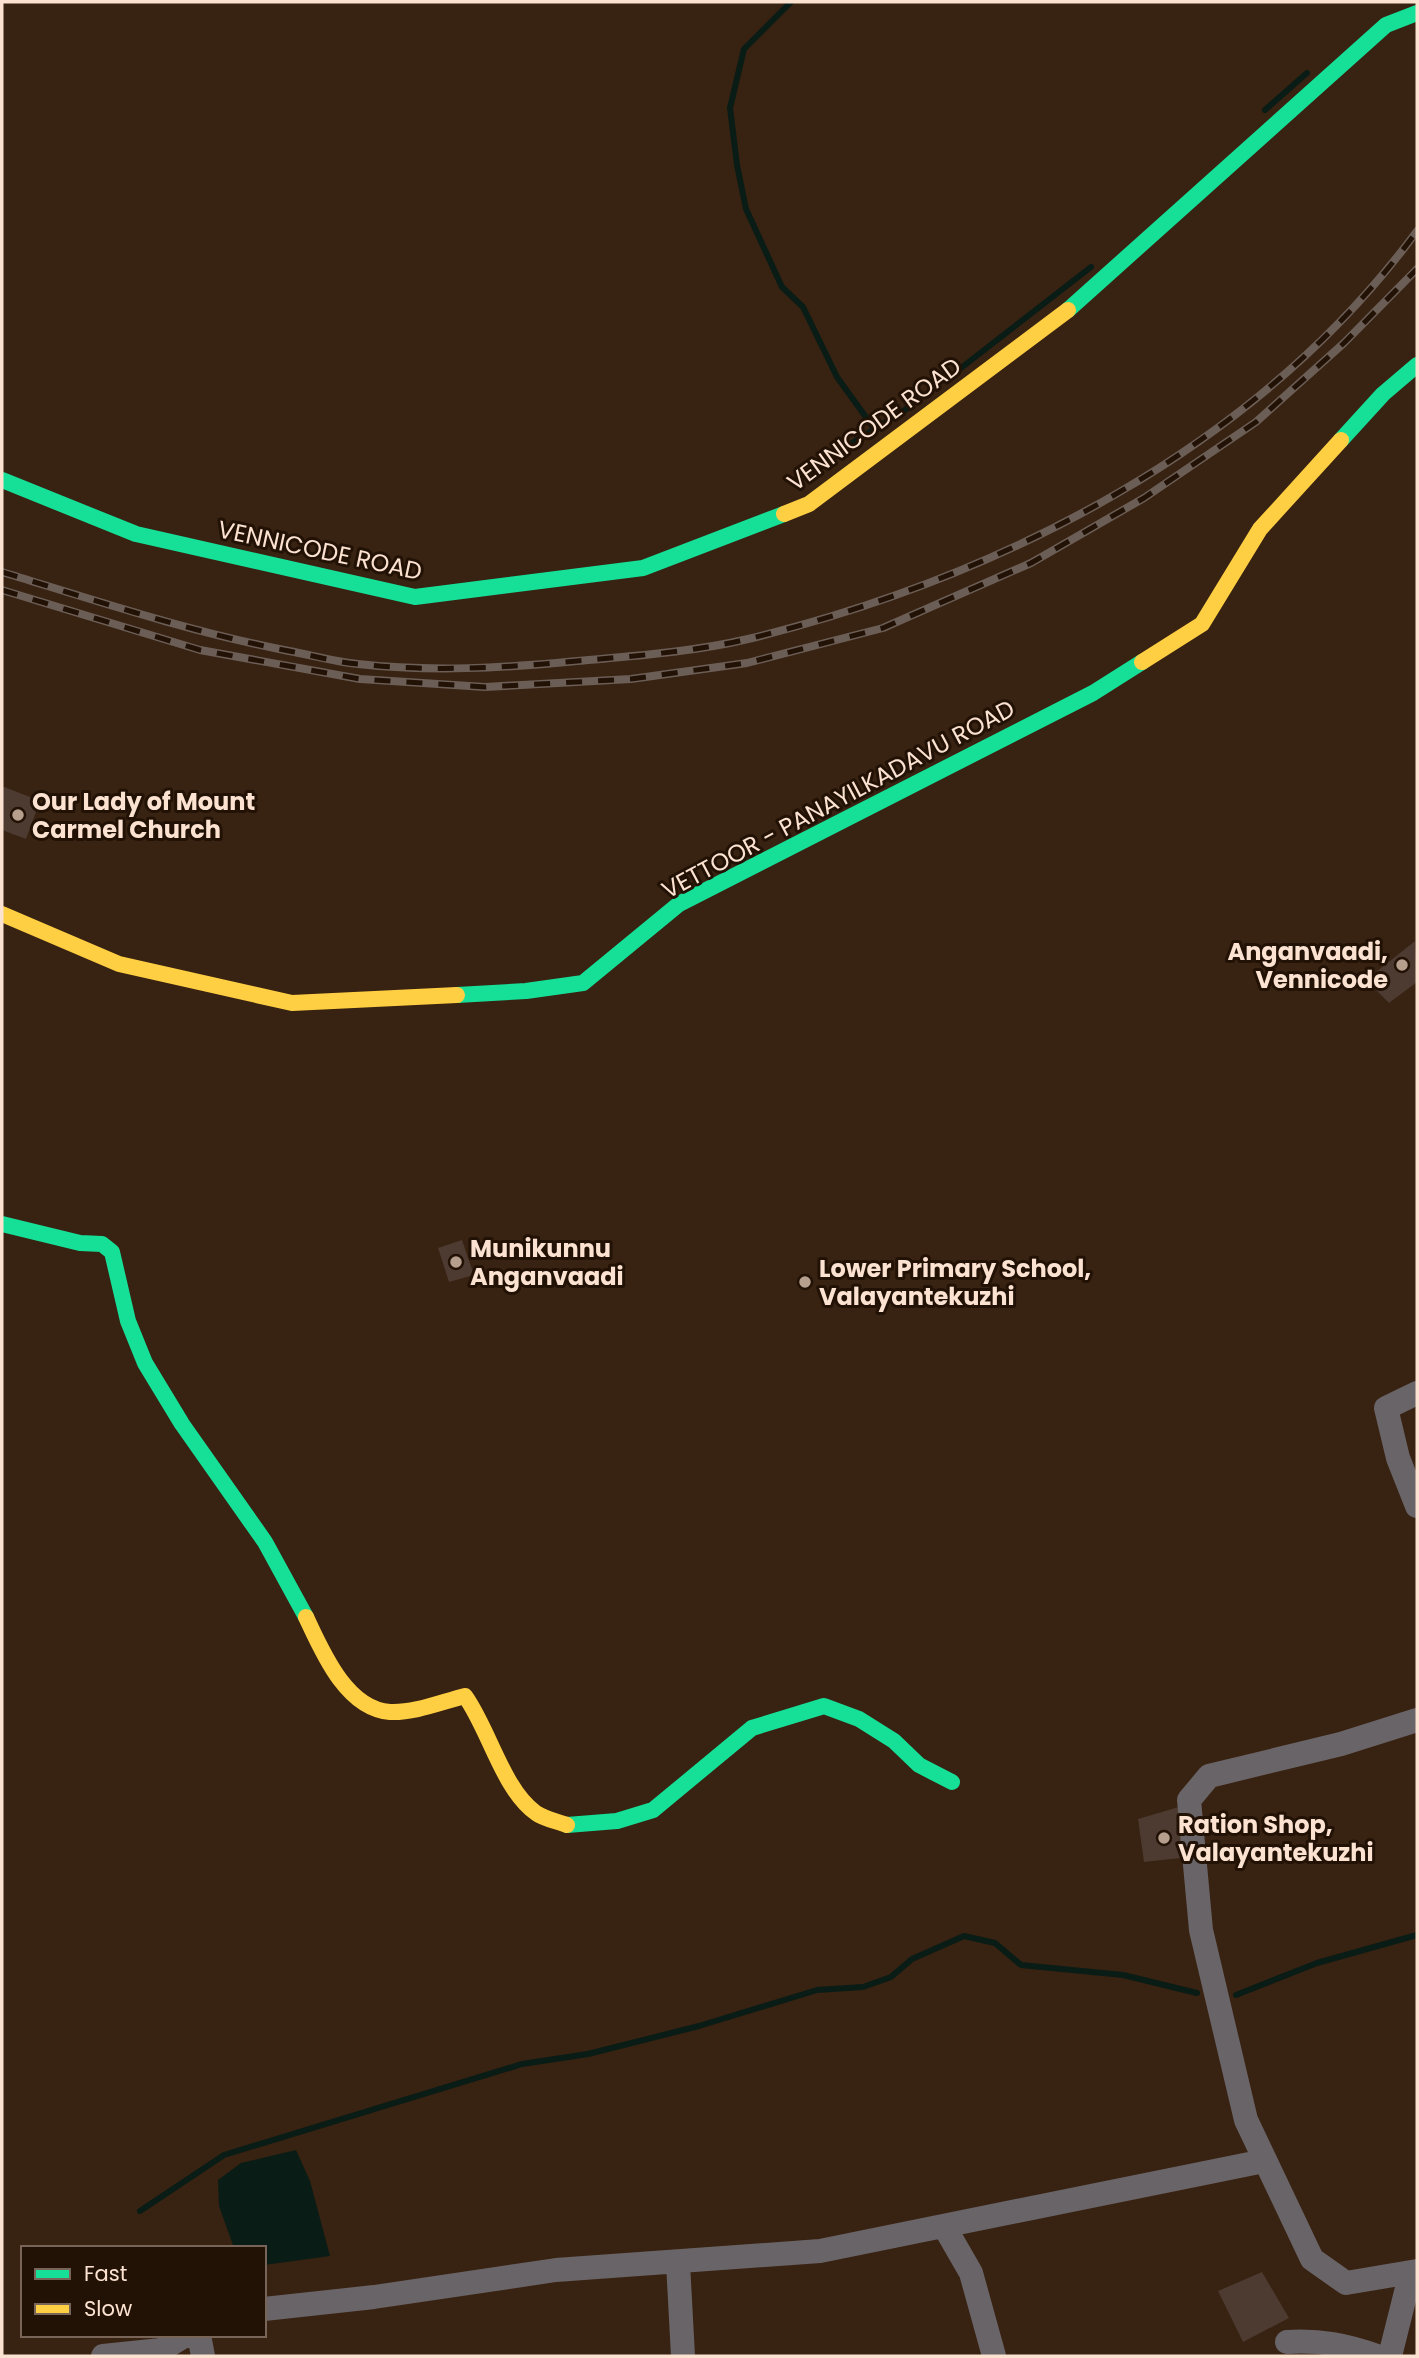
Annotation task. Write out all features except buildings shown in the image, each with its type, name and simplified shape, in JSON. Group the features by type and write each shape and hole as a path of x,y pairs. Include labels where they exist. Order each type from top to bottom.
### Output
{"street":[{"name":"VENNICODE ROAD","path":"2,480 136,534 415,597 643,568 809,504 1076,304 1386,25 1417,13"},
{"name":"VETTOOR - PANAYILKADAVU ROAD","path":"2,914 119,964 292,1003 526,991 583,983 679,904 1093,693 1202,624 1261,529 1383,394 1417,365"},
{"path":"2,1224 80,1243 102,1244 112,1252 132,1330 157,1380 222,1485 283,1570 308,1617 327,1664 369,1706 393,1711 466,1696 518,1796 537,1814 570,1826 617,1821 653,1810 687,1785 752,1728 824,1706 859,1719 894,1741 919,1765 952,1782"},
{"path":"1417,1393 1386,1408 1398,1458 1417,1506"},
{"path":"1390,2356 1414,2272 1346,2283 1312,2259 1246,2120 1201,1930 1189,1800 1209,1776 1341,1744 1417,1720"},
{"path":"266,2309 374,2297 556,2270 820,2251 1264,2161"},
{"path":"944,2226 971,2273 995,2356"},
{"path":"678,2263 683,2356"},
{"path":"103,2356 161,2350 183,2337"},
{"path":"199,2337 203,2356"},
{"path":"1287,2342 1315,2341 1348,2346 1377,2356"}],"shaded area":[{"path":"296,2150 310,2181 330,2256 266,2265 266,2246 233,2246 219,2206 218,2180 241,2163"}],"waterway":[{"path":"791,2 744,49 730,108 737,165 746,209 782,287 803,307 837,377 873,427"},
{"path":"1265,110 1307,73"},
{"path":"961,368 1091,267"},
{"path":"838,452 908,408"},
{"path":"1236,1995 1317,1963 1417,1935"},
{"path":"140,2211 224,2155 522,2064 588,2054 699,2026 817,1990 863,1987 891,1977 912,1959 964,1936 995,1943 1021,1965 1123,1975 1197,1993"}],"railway":[{"path":"2,572 216,635 358,664 440,668 522,666 663,653 748,639 843,612 938,579 1030,539 1119,492 1203,438 1282,377 1353,308 1417,231"},
{"path":"2,590 200,650 360,679 485,687 631,679 747,663 883,628 1031,563 1144,498 1256,422 1344,343 1417,269"}],"traffic: fast":[{"path":"1068,310 1386,25 1417,13"},
{"path":"1341,440 1383,394 1417,365"},
{"path":"2,480 136,534 415,597 643,568 784,514"},
{"path":"457,995 526,991 583,983 679,904 1093,693 1142,662"},
{"path":"2,1224 80,1243 102,1244 112,1252 128,1321 145,1363 182,1424 265,1542 306,1617"},
{"path":"567,1825 617,1821 653,1810 752,1728 824,1706 859,1719 894,1741 919,1765 952,1782"}],"traffic: slow":[{"path":"784,514 809,504 1068,310"},
{"path":"1142,662 1202,624 1260,529 1341,440"},
{"path":"2,914 119,964 292,1003 457,995"},
{"path":"306,1617 328,1661 348,1690 374,1708 390,1712 409,1711 465,1696 505,1775 524,1803 539,1815 567,1825"}],"place":[{"name":"Our Lady of Mount Carmel Church","path":"18,815"},
{"name":"Anganvaadi, Vennicode","path":"1402,965"},
{"name":"Munikunnu Anganvaadi","path":"456,1262"},
{"name":"Lower Primary School, Valayantekuzhi","path":"805,1282"},
{"name":"Ration Shop, Valayantekuzhi","path":"1164,1838"}]}
